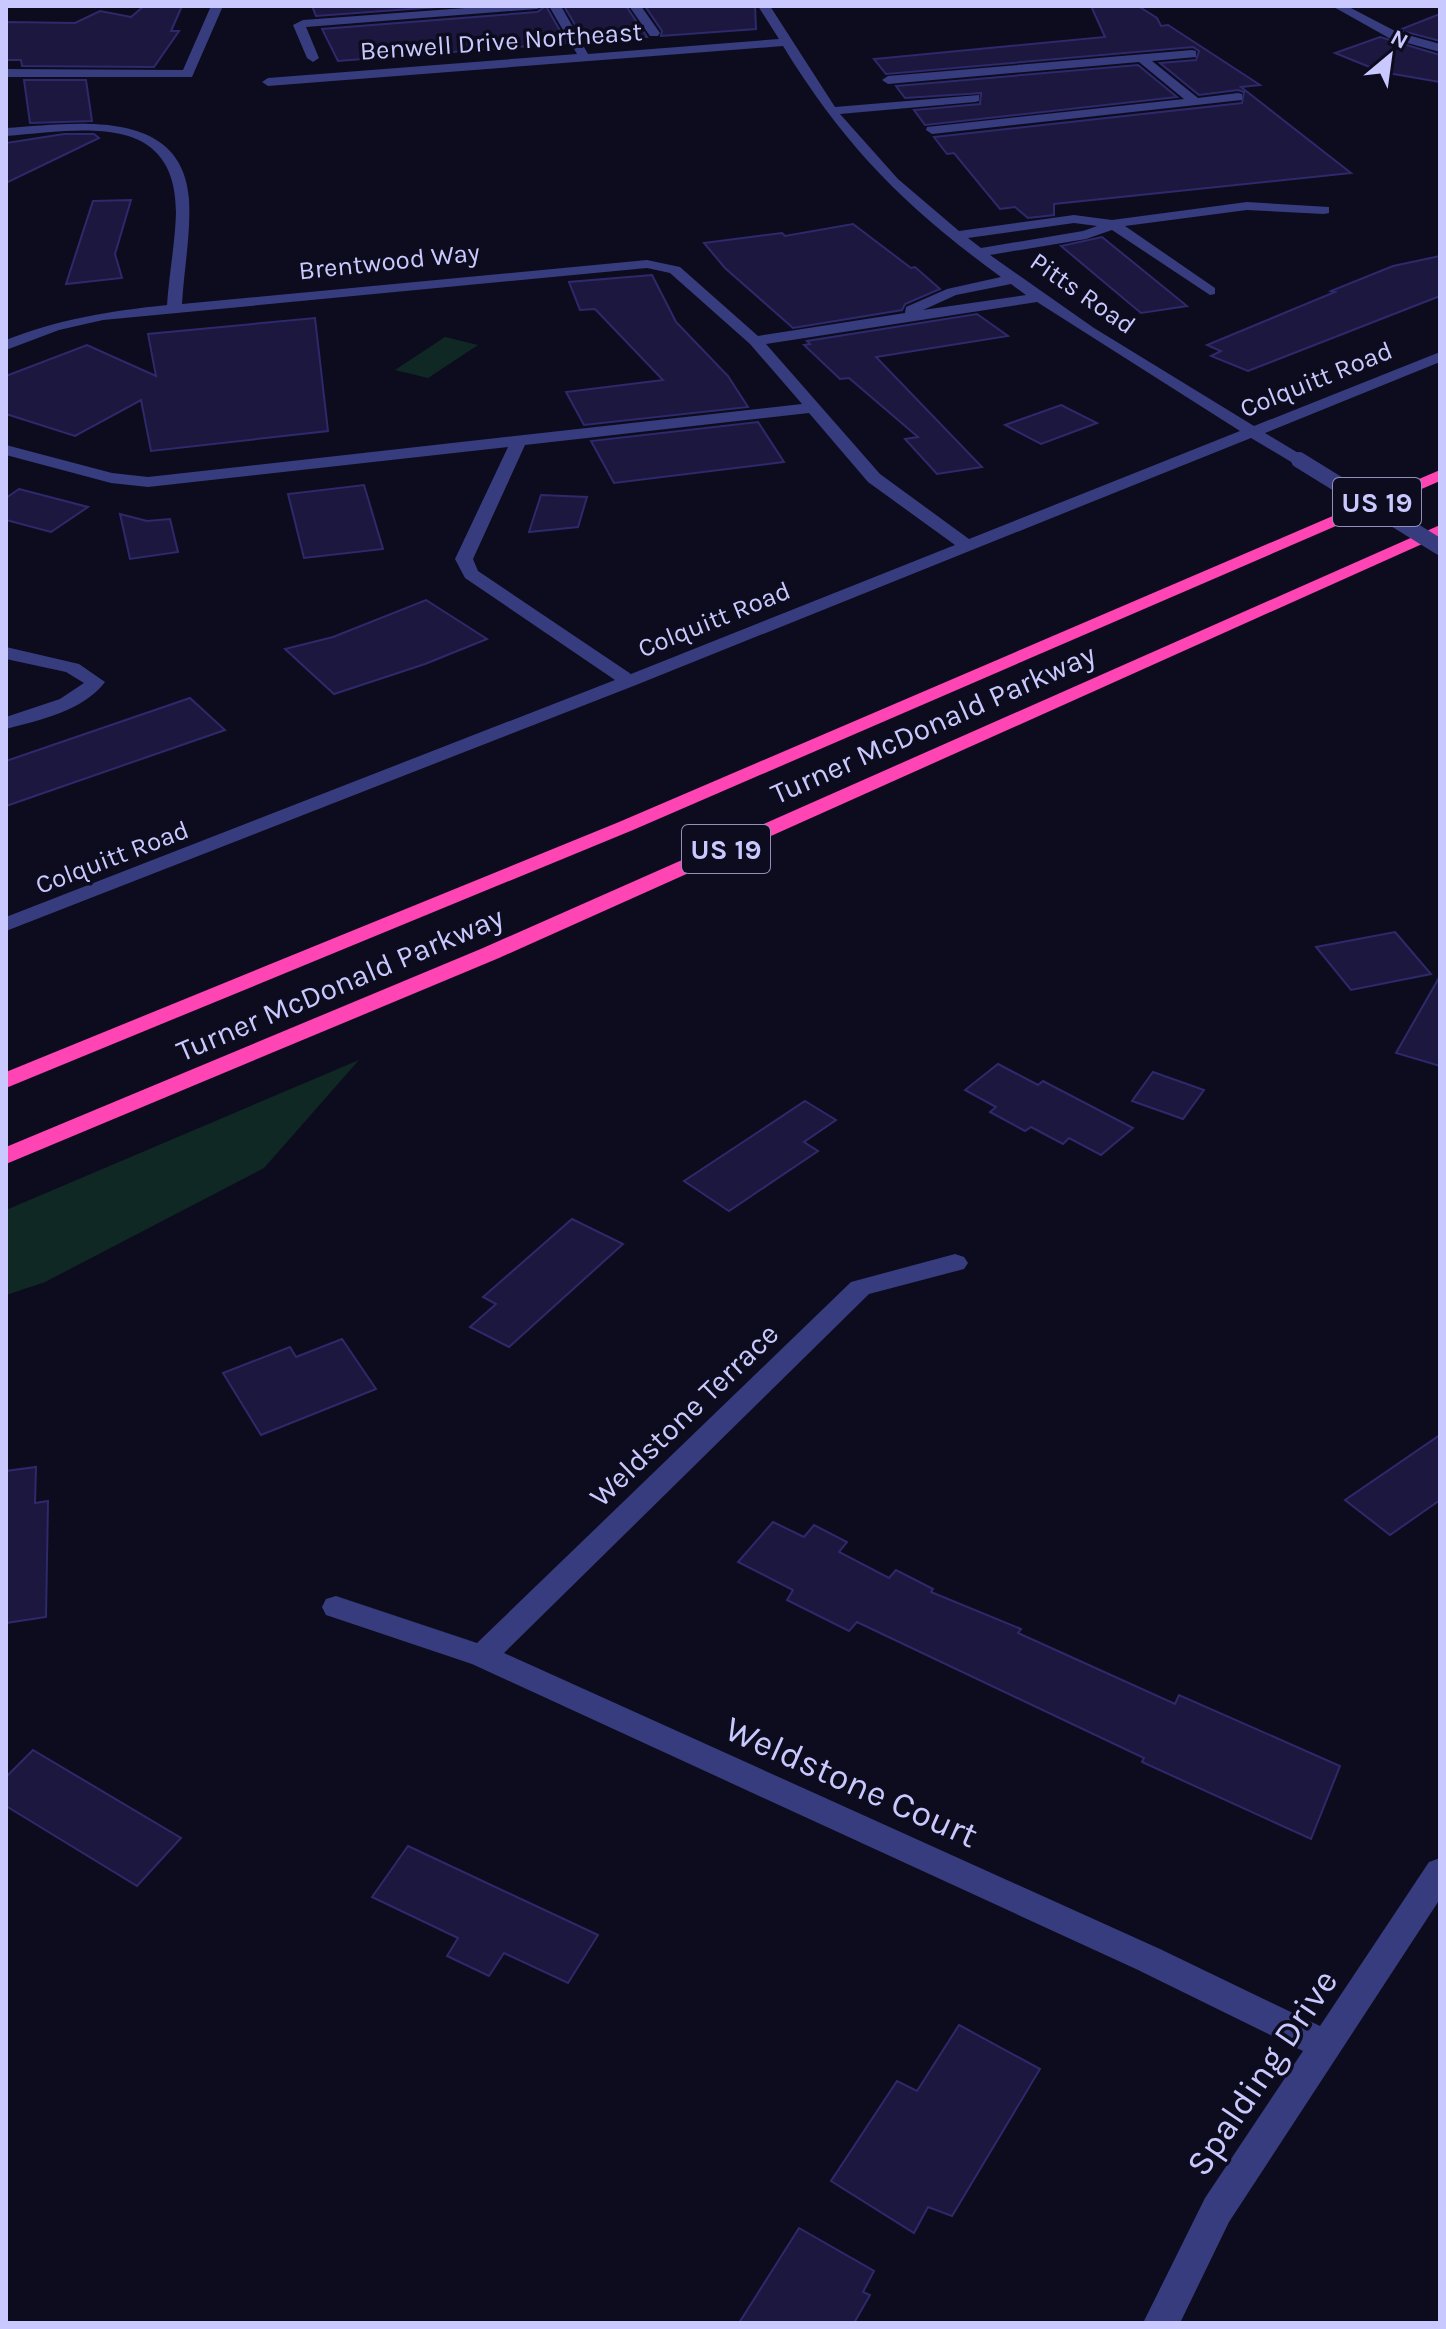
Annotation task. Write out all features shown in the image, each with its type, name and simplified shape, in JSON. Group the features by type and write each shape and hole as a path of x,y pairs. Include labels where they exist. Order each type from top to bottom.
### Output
{"highway":[{"name":"Turner McDonald Parkway","path":"6,1081 626,826 1440,475"},
{"name":"Turner McDonald Parkway","path":"6,1156 491,953 1440,530"}],"street":[{"path":"6,73 188,74 217,6"},
{"path":"313,58 299,25 537,6"},
{"path":"555,6 584,57"},
{"path":"635,6 654,33"},
{"name":"Pitts Road","path":"764,6 832,111 892,181 959,235 1042,297 1134,359 1440,547"},
{"path":"1338,6 1393,35 1440,48"},
{"name":"Benwell Drive Northeast","path":"268,82 785,42"},
{"path":"888,80 1192,54"},
{"path":"1141,58 1194,101"},
{"path":"932,130 999,123 952,74"},
{"path":"832,111 986,110 1238,97"},
{"path":"6,132 115,131 146,138 159,145 173,162 182,198 174,309"},
{"path":"959,235 1074,219 1112,224 1247,206 1324,210"},
{"path":"981,252 1086,235 1112,224"},
{"path":"1112,224 1210,291"},
{"name":"Brentwood Way","path":"7,343 55,326 103,316 647,264 675,270 755,341 874,478 968,546"},
{"path":"899,316 952,292 1016,278"},
{"path":"755,341 899,316 938,314 1042,297"},
{"name":"Colquitt Road","path":"6,925 629,681 1440,357"},
{"path":"6,450 111,478 148,482 812,408"},
{"path":"519,440 464,559 471,574 629,681"},
{"path":"6,653 72,668 96,682 89,690 71,700 6,723"},
{"name":"Weldstone Terrace","path":"482,1656 860,1288 955,1263"},
{"name":"Weldstone Court","path":"336,1607 482,1656 1148,1959 1327,2046"},
{"name":"Spalding Drive","path":"1161,2323 1217,2210 1440,1872"}],"green space":[{"path":"445,337 478,345 428,378 395,370"},
{"path":"359,1060 264,1168 45,1282 6,1295 6,1210"}],"building":[{"path":"144,6 182,6 171,31 179,31 154,67 22,66 21,60 6,60 6,22 75,23 100,11 131,17"},
{"path":"312,6 451,6 316,16"},
{"path":"546,6 567,43 338,61 322,29 537,12"},
{"path":"564,6 626,6 647,37 585,42"},
{"path":"645,6 755,6 756,29 661,36 662,31"},
{"path":"1091,6 1138,6 1157,18 1161,26 1168,25 1260,85 1241,87 1351,173 1054,204 1054,215 1028,218 1015,207 1000,209 954,153 947,154 934,137 1242,103 1244,92 1199,95 1160,63 1196,60 1199,51 1193,47 886,74 874,59 1105,37"},
{"path":"1440,14 1440,41 1399,30"},
{"path":"1380,37 1440,55 1440,82 1382,72 1335,53"},
{"path":"1138,65 1177,97 925,125 914,110 980,104 981,93 905,98 896,86"},
{"path":"24,80 86,80 92,121 30,123"},
{"path":"64,134 94,134 99,138 6,183 6,143"},
{"path":"131,200 115,254 122,278 66,284 93,201"},
{"path":"853,224 911,268 915,267 940,289 905,304 902,310 793,328 725,268 704,243 782,233 785,236"},
{"path":"1102,237 1187,306 1141,313 1061,246"},
{"path":"1440,256 1440,296 1248,371 1211,356 1221,351 1207,345 1393,266"},
{"path":"652,275 676,322 728,376 748,407 584,425 566,392 663,380 595,309 580,310 569,282"},
{"path":"977,314 1008,336 876,357 982,467 937,474 905,439 918,437 849,378 840,379 804,345 810,344 807,341"},
{"path":"315,318 328,431 151,451 141,400 75,436 6,414 6,376 87,345 156,376 148,334"},
{"path":"1061,405 1097,423 1041,444 1005,425"},
{"path":"758,422 784,462 614,483 591,441"},
{"path":"364,485 383,549 304,558 288,494"},
{"path":"19,489 88,507 51,532 6,520 6,498"},
{"path":"541,495 587,497 578,527 529,532"},
{"path":"120,514 147,521 170,519 178,552 130,559"},
{"path":"426,600 487,639 425,664 334,694 285,649 333,637"},
{"path":"190,698 225,730 6,806 6,761"},
{"path":"1395,932 1431,974 1351,990 1316,947"},
{"path":"1440,976 1440,1066 1396,1053"},
{"path":"998,1064 1038,1085 1043,1081 1133,1128 1101,1155 1069,1138 1063,1144 1031,1127 1025,1131 990,1112 996,1107 965,1090"},
{"path":"1153,1072 1204,1090 1183,1119 1132,1101"},
{"path":"805,1101 836,1120 804,1142 818,1151 729,1211 684,1181"},
{"path":"572,1219 623,1244 509,1347 470,1327 496,1304 483,1297"},
{"path":"342,1339 376,1389 261,1435 223,1373 290,1347 296,1357"},
{"path":"1440,1435 1440,1500 1390,1535 1345,1500"},
{"path":"36,1467 35,1503 48,1501 46,1617 6,1623 6,1471"},
{"path":"773,1522 804,1537 814,1525 847,1542 839,1552 889,1578 896,1570 933,1589 931,1592 1021,1629 1018,1633 1175,1704 1179,1695 1340,1766 1311,1839 1142,1762 1144,1758 857,1622 849,1631 787,1600 793,1590 738,1562"},
{"path":"33,1750 181,1838 137,1886 6,1806 6,1777"},
{"path":"408,1846 598,1935 568,1983 504,1953 489,1976 447,1956 458,1938 372,1897"},
{"path":"959,2025 1040,2069 952,2216 928,2207 914,2233 831,2181 897,2081 917,2091"},
{"path":"799,2228 874,2271 863,2292 870,2295 854,2323 739,2323"}]}
